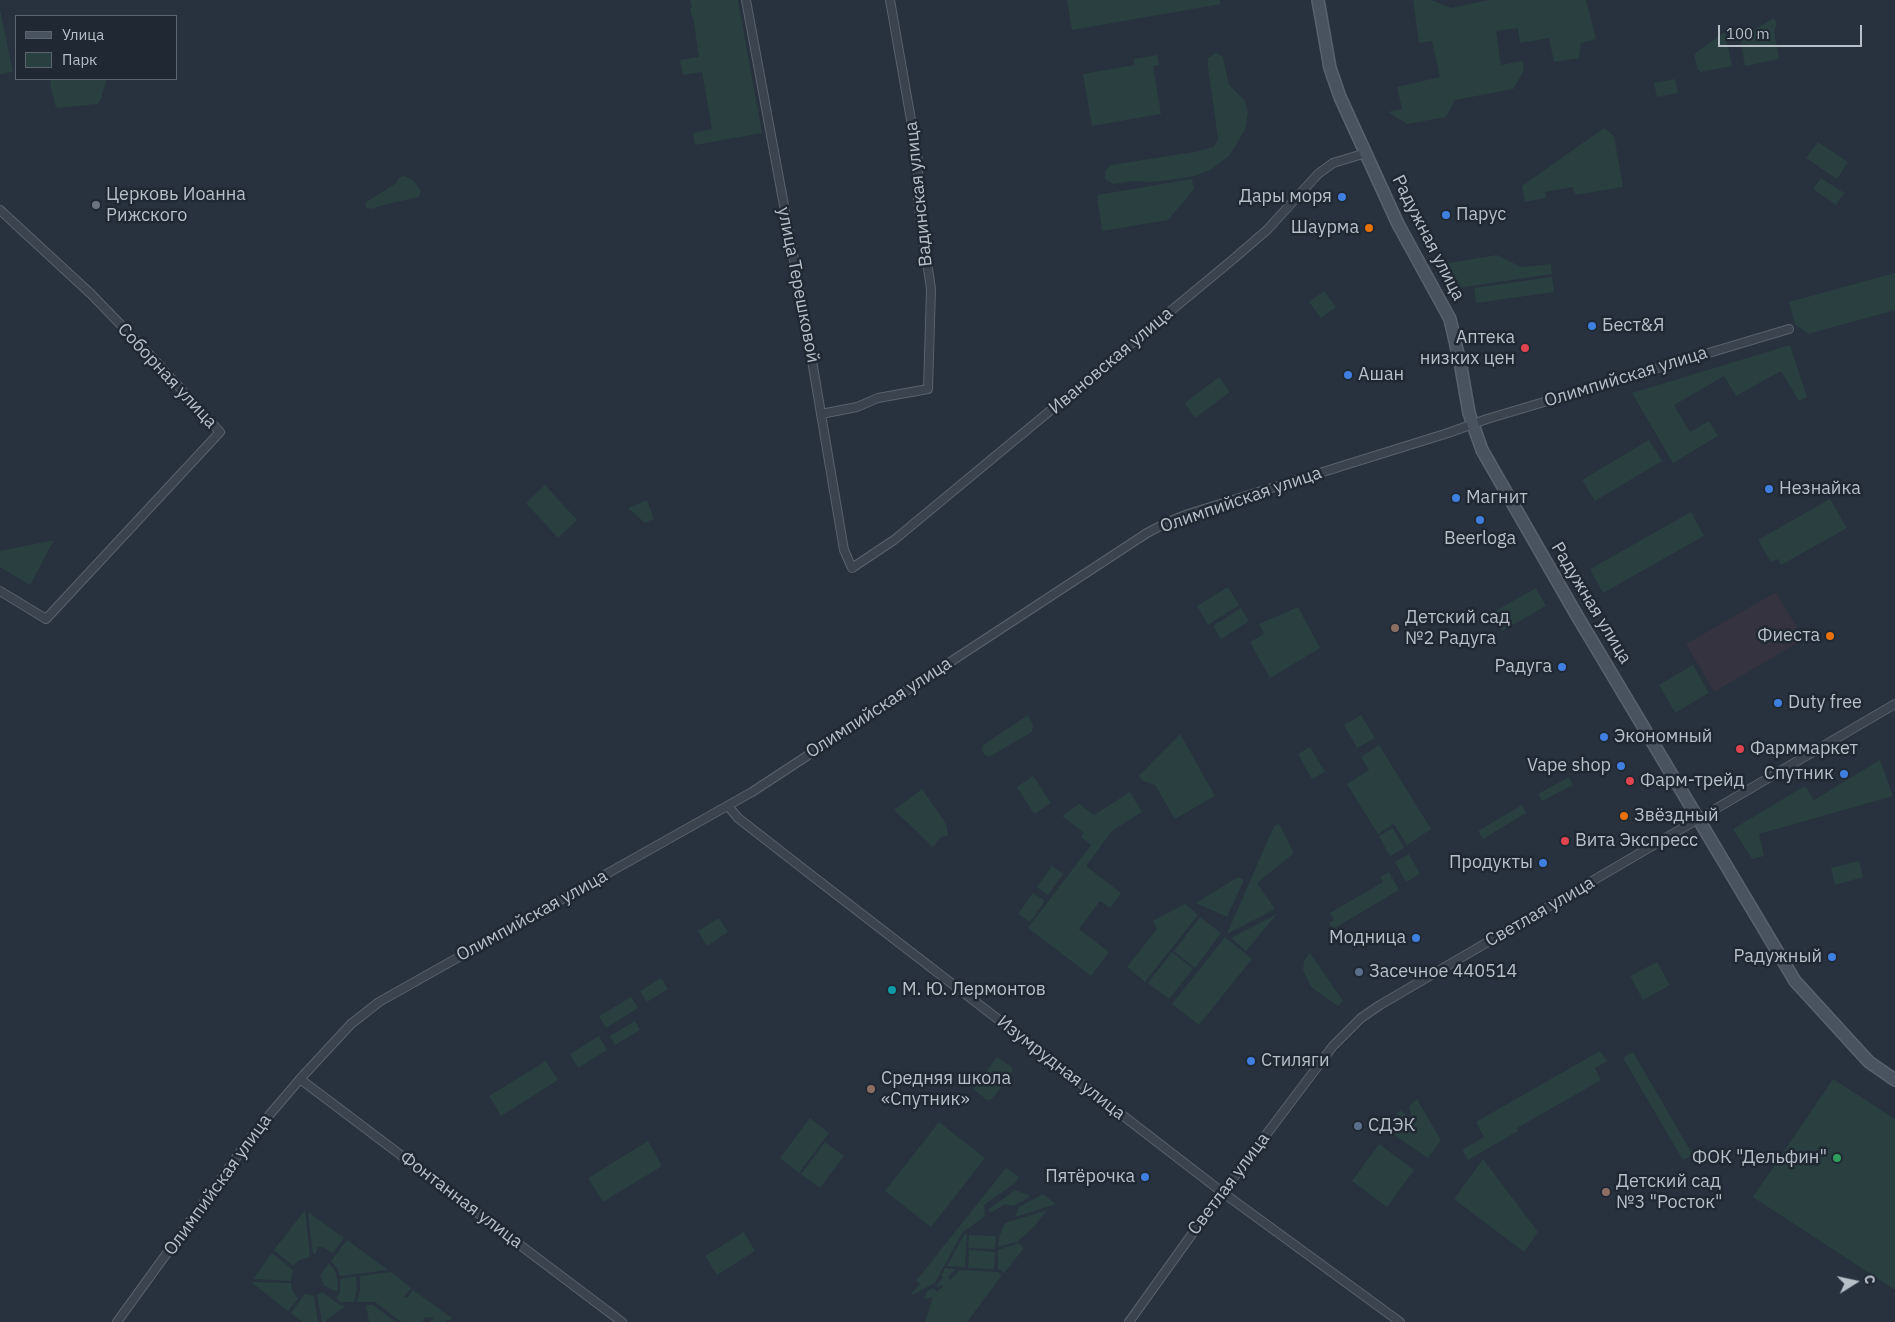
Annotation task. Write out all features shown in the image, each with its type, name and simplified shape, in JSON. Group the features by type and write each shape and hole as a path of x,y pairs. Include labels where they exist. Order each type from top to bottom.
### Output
{"main road":[{"name":"Радужная улица","path":"1318,0 1330,68 1340,96 1398,224 1450,319 1472,426 1482,450 1795,981 1869,1062 1895,1080"}],"street":[{"name":"улица Терешковой","path":"746,0 844,550 852,568"},
{"name":"Вадинская улица","path":"821,414 858,407 878,398 928,389 931,288 918,201 918,160 890,0"},
{"name":"Ивановская улица","path":"852,568 894,540 1209,280 1267,230 1318,174 1333,163 1366,154"},
{"name":"Соборная улица","path":"0,210 91,294 220,432 46,619 0,591"},
{"name":"Олимпийская улица","path":"117,1322 254,1134 300,1079 352,1024 379,1002 728,806 1124,548 1168,522 1270,488 1472,426 1487,419 1789,329"},
{"name":"Светлая улица","path":"1129,1322 1222,1192 1333,1046 1361,1018 1380,1005 1895,704"},
{"name":"Изумрудная улица","path":"728,806 738,818 807,872 1222,1192 1400,1322"},
{"name":"Фонтанная улица","path":"300,1079 622,1322"}],"shaded area":[{"path":"1776,592 1804,639 1714,692 1686,644"}],"green space":[{"path":"690,0 738,0 762,133 695,145 693,133 712,129 702,72 683,75 680,60 699,57"},
{"path":"1067,0 1220,0 1221,4 1072,30"},
{"path":"1413,0 1431,0 1451,8 1488,0 1586,0 1596,39 1581,43 1579,58 1554,62 1549,38 1520,43 1518,28 1496,31 1501,65 1522,61 1524,70 1513,89 1455,100 1446,117 1407,124 1388,112 1402,109 1397,87 1440,77 1432,41 1419,43"},
{"path":"0,9 13,72 0,75"},
{"path":"1774,18 1777,24 1774,31 1779,59 1745,66 1740,38"},
{"path":"1725,32 1732,66 1700,72 1697,68 1694,54"},
{"path":"1216,53 1223,57 1229,85 1245,101 1248,112 1246,127 1229,156 1210,170 1195,176 1154,182 1134,181 1113,184 1105,179 1105,171 1111,165 1214,147 1218,139 1208,58"},
{"path":"1157,55 1159,65 1153,66 1161,114 1092,126 1083,74 1134,65 1134,59"},
{"path":"1675,79 1678,93 1657,97 1654,83"},
{"path":"51,80 106,80 100,101 97,104 58,108 55,105"},
{"path":"1604,128 1614,136 1623,187 1575,195 1573,187 1545,192 1546,198 1525,202 1522,186"},
{"path":"1818,142 1848,162 1837,179 1806,158"},
{"path":"404,176 413,180 421,191 419,197 372,209 366,208 366,202 395,184 400,177"},
{"path":"1821,178 1844,193 1836,205 1813,189"},
{"path":"1192,179 1194,189 1168,220 1102,231 1097,195"},
{"path":"1497,255 1521,267 1551,264 1552,274 1451,289 1443,264"},
{"path":"1895,273 1895,310 1808,334 1795,324 1789,302"},
{"path":"1552,277 1554,292 1476,303 1474,288"},
{"path":"1324,291 1336,307 1321,318 1309,302"},
{"path":"1790,345 1807,397 1799,401 1781,371 1736,396 1724,376 1674,405 1690,432 1709,421 1718,436 1673,463 1632,393"},
{"path":"1219,377 1230,392 1195,418 1185,403"},
{"path":"1649,440 1662,461 1595,501 1582,480"},
{"path":"545,485 577,520 558,538 526,503"},
{"path":"1830,499 1847,528 1781,565 1778,559 1771,562 1758,540"},
{"path":"647,500 654,519 645,523 628,508"},
{"path":"1691,512 1704,536 1603,593 1590,569"},
{"path":"54,540 30,585 0,567 0,551"},
{"path":"1228,587 1239,605 1208,625 1197,606"},
{"path":"1536,588 1546,606 1502,631 1492,613"},
{"path":"1298,607 1320,648 1270,678 1250,642 1264,634 1259,624"},
{"path":"1241,608 1249,621 1221,639 1213,626"},
{"path":"1693,665 1709,693 1675,713 1659,685"},
{"path":"1028,715 1033,725 1032,732 989,757 984,754 982,750 983,745"},
{"path":"1361,715 1375,738 1357,748 1344,725"},
{"path":"1180,734 1215,796 1175,819 1155,785 1143,781 1139,776"},
{"path":"1379,745 1431,829 1407,845 1394,824 1378,834 1347,784 1369,770 1361,757"},
{"path":"1310,747 1325,772 1312,779 1298,754"},
{"path":"1880,760 1893,796 1759,834 1764,856 1752,859 1733,829 1805,786 1814,800"},
{"path":"1033,776 1051,803 1034,814 1017,787"},
{"path":"1569,777 1573,785 1542,801 1538,794"},
{"path":"922,789 945,822 947,828 948,836 941,837 933,847 894,810"},
{"path":"1130,792 1142,812 1112,831 1086,866 1121,893 1110,908 1100,901 1079,929 1109,952 1091,976 1028,928 1091,845 1081,837 1084,833 1062,816 1079,804 1094,815"},
{"path":"1522,805 1526,813 1483,839 1478,831"},
{"path":"1279,824 1294,853 1257,883 1275,909 1227,934 1274,826"},
{"path":"1393,828 1404,848 1390,856 1379,836"},
{"path":"1409,854 1420,874 1406,882 1395,862"},
{"path":"1859,861 1863,877 1835,885 1831,868"},
{"path":"1052,866 1063,874 1048,895 1037,887"},
{"path":"1389,872 1399,890 1333,929 1329,923 1334,920 1330,913 1383,882 1380,877"},
{"path":"1238,877 1244,880 1227,917 1196,903"},
{"path":"1033,893 1045,901 1030,922 1018,914"},
{"path":"1185,904 1198,915 1145,982 1127,967 1157,929 1153,921"},
{"path":"1277,914 1246,951 1231,938"},
{"path":"1200,917 1221,933 1195,968 1174,951"},
{"path":"719,918 728,932 707,946 698,931"},
{"path":"1225,937 1252,959 1199,1025 1172,1004"},
{"path":"1172,952 1193,969 1169,999 1148,983"},
{"path":"1310,953 1343,1001 1338,1006 1311,987 1303,970 1304,961"},
{"path":"1657,962 1670,985 1643,1000 1630,976"},
{"path":"661,978 668,989 647,1002 640,991"},
{"path":"631,997 638,1008 606,1028 599,1016"},
{"path":"635,1021 640,1030 615,1045 610,1036"},
{"path":"599,1036 607,1050 578,1068 570,1054"},
{"path":"1600,1051 1607,1061 1595,1068 1601,1080 1517,1128 1518,1131 1468,1160 1462,1150 1484,1137 1476,1122"},
{"path":"1633,1052 1693,1155 1683,1160 1623,1058"},
{"path":"997,1057 1012,1067 1012,1072 992,1099 987,1100 973,1089"},
{"path":"546,1061 558,1080 501,1116 489,1096"},
{"name":"ФОК \"Дельфин\"","path":"1833,1079 1895,1119 1895,1290 1753,1197"},
{"path":"1417,1099 1441,1140 1428,1158 1387,1130 1400,1110 1412,1118 1409,1106"},
{"path":"810,1118 829,1133 799,1173 780,1158"},
{"path":"939,1122 985,1158 931,1227 885,1191"},
{"path":"648,1141 662,1166 603,1202 588,1178"},
{"path":"825,1142 844,1156 820,1188 801,1174"},
{"path":"1379,1144 1414,1170 1387,1207 1352,1181"},
{"path":"1483,1159 1538,1232 1524,1252 1454,1199"},
{"path":"1006,1168 1019,1177 1015,1183 984,1205 985,1216 962,1233 935,1283 912,1295 920,1284 916,1281"},
{"path":"1015,1190 1031,1196 1014,1206 1005,1204 990,1213 989,1209"},
{"path":"1043,1194 1056,1204 1015,1217 1019,1207"},
{"path":"305,1210 310,1257 299,1260 293,1266 274,1250"},
{"path":"1047,1210 1034,1227 1017,1242 998,1247 999,1237 1005,1223"},
{"path":"308,1212 344,1238 333,1253 322,1247 317,1247 316,1254 313,1254"},
{"path":"744,1232 755,1251 717,1275 705,1256"},
{"path":"967,1233 965,1267 947,1266 964,1235"},
{"path":"969,1235 996,1236 995,1249 968,1248"},
{"path":"347,1240 388,1270 340,1276 337,1268 331,1261"},
{"path":"1018,1243 1024,1248 1004,1273 998,1269 998,1250"},
{"path":"969,1250 995,1252 994,1269 968,1268"},
{"path":"272,1253 293,1270 291,1281 253,1279"},
{"path":"329,1263 336,1273 337,1292 324,1286 320,1275"},
{"path":"945,1268 956,1269 948,1277 950,1280 960,1270 998,1272 1002,1275 967,1322 925,1322 933,1297 924,1299 927,1291 932,1288 937,1292 943,1286 940,1285 937,1288"},
{"path":"391,1272 411,1288 404,1297 407,1298 413,1290 452,1318 449,1322 446,1320 445,1322 430,1322 434,1317 424,1318 423,1321 418,1322 401,1322 375,1302 357,1302 360,1291 360,1276"},
{"path":"356,1276 357,1289 354,1302 341,1302 336,1298 340,1292 340,1279"},
{"path":"251,1282 291,1283 292,1290 298,1299 288,1311"},
{"path":"322,1292 340,1305 346,1306 326,1320 326,1322 322,1322 317,1295"},
{"path":"305,1294 314,1296 318,1322 302,1322 291,1313"},
{"path":"366,1305 373,1305 396,1322 369,1322"}],"place":[{"name":"Дары моря","path":"1342,197"},
{"name":"Церковь Иоанна Рижского","path":"96,205"},
{"name":"Парус","path":"1446,215"},
{"name":"Шаурма","path":"1369,228"},
{"name":"Бест&Я","path":"1592,326"},
{"name":"Аптека низких цен","path":"1525,348"},
{"name":"Ашан","path":"1348,375"},
{"name":"Незнайка","path":"1769,489"},
{"name":"Магнит","path":"1456,498"},
{"name":"Beerloga","path":"1480,520"},
{"name":"Детский сад №2 Радуга","path":"1395,628"},
{"name":"Фиеста","path":"1830,636"},
{"name":"Радуга","path":"1562,667"},
{"name":"Duty free","path":"1778,703"},
{"name":"Экономный","path":"1604,737"},
{"name":"Фарммаркет","path":"1740,749"},
{"name":"Vape shop","path":"1621,766"},
{"name":"Спутник","path":"1844,774"},
{"name":"Фарм-трейд","path":"1630,781"},
{"name":"Звёздный","path":"1624,816"},
{"name":"Вита Экспресс","path":"1565,841"},
{"name":"Продукты","path":"1543,863"},
{"name":"Модница","path":"1416,938"},
{"name":"Радужный","path":"1832,957"},
{"name":"Засечное 440514","path":"1359,972"},
{"name":"М. Ю. Лермонтов","path":"892,990"},
{"name":"Стиляги","path":"1251,1061"},
{"name":"Средняя школа «Спутник»","path":"871,1089"},
{"name":"СДЭК","path":"1358,1126"},
{"name":"ФОК \"Дельфин\"","path":"1837,1158"},
{"name":"Пятёрочка","path":"1145,1177"},
{"name":"Детский сад №3 \"Росток\"","path":"1606,1192"}]}
